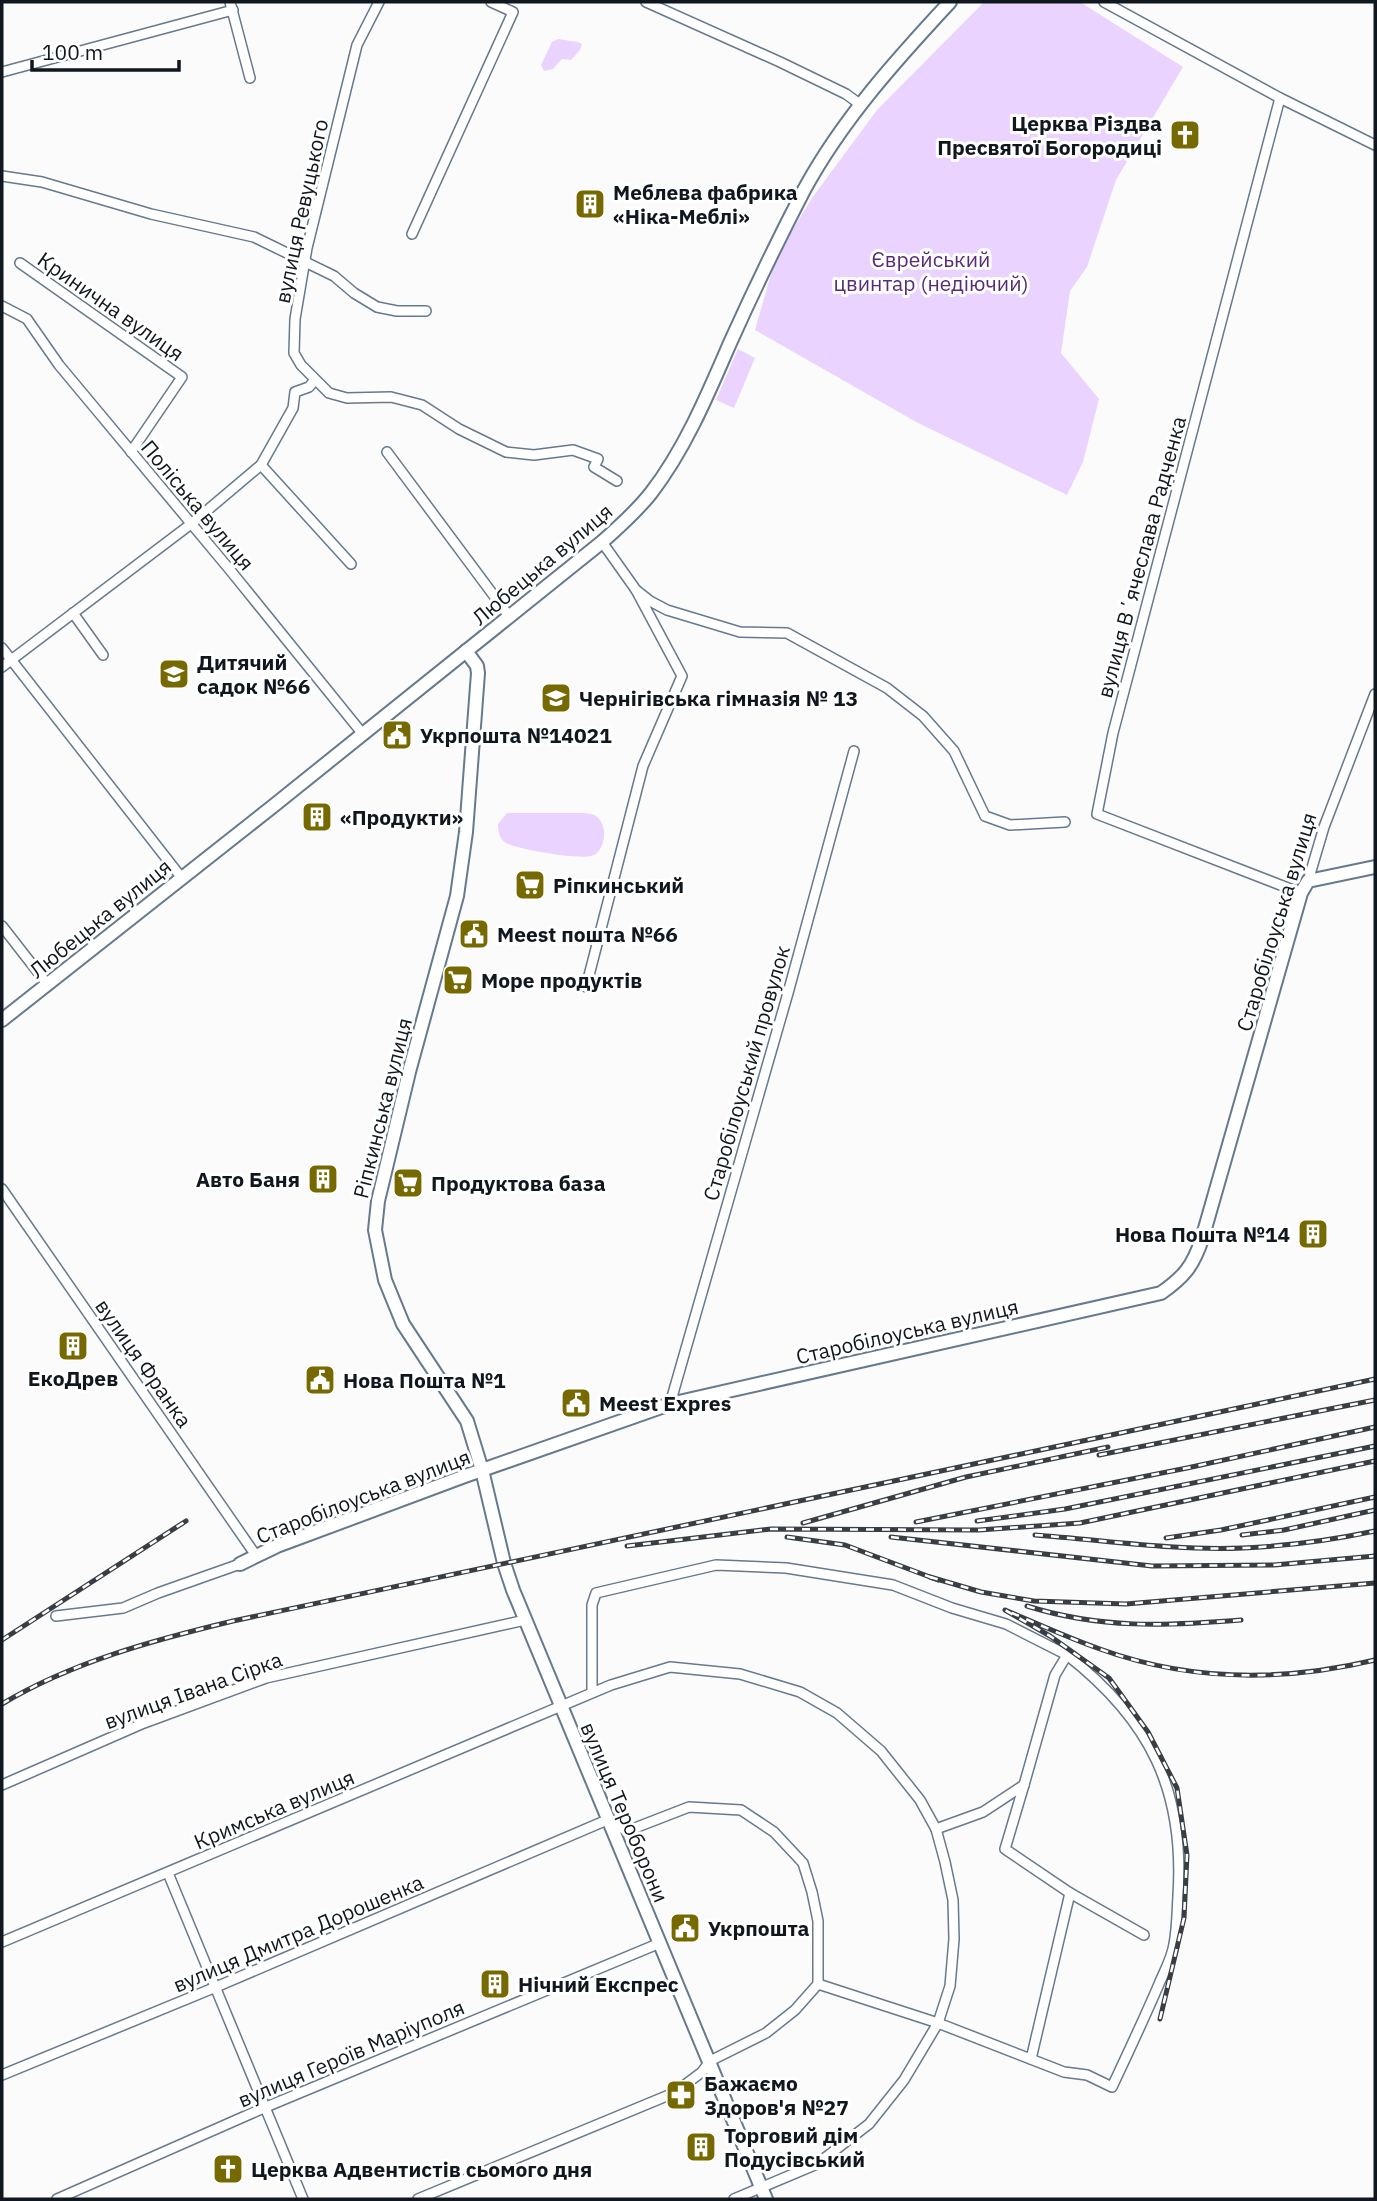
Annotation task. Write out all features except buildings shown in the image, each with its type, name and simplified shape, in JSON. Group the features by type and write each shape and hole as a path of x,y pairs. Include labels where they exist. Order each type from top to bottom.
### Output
{"main road":[{"name":"Любецька вулиця","path":"2,1020 466,652 602,542 642,503 662,479 705,400 770,257 806,187 849,118 950,2"},
{"name":"Ріпкинська вулиця","path":"466,652 477,666 478,673 463,864 455,906 397,1119 378,1201 375,1230 392,1301 415,1345 467,1421 502,1553"},
{"path":"1308,881 1375,867"},
{"name":"Старобілоуська вулиця","path":"240,1564 277,1546 670,1404 1161,1293 1182,1278 1196,1257 1301,893 1308,881"},
{"name":"вулиця Тероборони","path":"502,1553 525,1620 560,1706 764,2194"}],"street":[{"name":"вулиця Ревуцького","path":"379,2 357,45 304,260 295,318 295,353 311,384 329,393 347,398 391,397 422,405 459,429 506,452 534,455 573,450 596,463 617,481"},
{"path":"412,234 513,12 491,2"},
{"path":"646,2 791,67 846,94 861,105"},
{"path":"1104,2 1280,98 1375,145"},
{"path":"2,72 232,6 250,78"},
{"name":"вулиця Вʼячеслава Радченка","path":"1280,98 1112,733 1097,814 1301,893"},
{"path":"2,176 42,182 151,214 254,237 334,275 354,293 377,307 397,311 426,311"},
{"name":"Кринична вулиця","path":"20,263 182,377 131,452"},
{"name":"Поліська вулиця","path":"2,306 27,319 59,365 362,733"},
{"path":"2,667 191,524 261,465 293,408 295,392 311,384"},
{"path":"387,452 509,616"},
{"path":"261,465 351,564"},
{"path":"586,987 643,766 682,676 636,590 602,542"},
{"path":"636,590 667,610 740,632 787,633 887,688 923,716 954,751 985,816 1010,825 1065,822"},
{"path":"73,614 103,655"},
{"path":"2,648 181,877"},
{"name":"Старобілоуська вулиця","path":"1308,881 1324,827 1375,694"},
{"name":"Старобілоуський провулок","path":"670,1404 854,751"},
{"path":"2,926 48,985"},
{"name":"вулиця Франка","path":"2,1189 257,1557"},
{"name":"Старобілоуська вулиця","path":"57,1616 123,1608 240,1564"},
{"path":"592,1692 592,1605 596,1593 716,1564 786,1568 893,1584 952,1608 1006,1624 1067,1655 1100,1680 1138,1726 1167,1785 1176,1824 1180,1865 1174,1945 1151,2004 1112,2087 1087,2076 1064,2072 938,2023 818,1984"},
{"name":"вулиця Івана Сірка","path":"2,1785 144,1723 266,1678 525,1620"},
{"path":"1067,1655 1055,1675 1005,1849 1070,1893 1144,1935"},
{"name":"Кримська вулиця","path":"2,1942 592,1692 670,1667 740,1674 800,1692 837,1713 881,1751 920,1800 936,1829 953,1900 954,1939 950,1986 938,2023 904,2080 869,2124 817,2164 764,2194 734,2199"},
{"path":"936,1829 983,1812 1024,1785"},
{"path":"418,2199 671,2094 702,2072 710,2061 766,2033 795,2010 818,1984 818,1921 812,1892 803,1863 774,1832 741,1810 689,1807 627,1831 607,1820"},
{"name":"вулиця Дмитра Дорошенка","path":"2,2075 607,1820"},
{"path":"168,1873 303,2199"},
{"path":"1031,2059 1070,1893"},
{"name":"вулиця Героїв Маріуполя","path":"57,2199 266,2107 660,1943"}],"green space":[{"name":"Єврейський цвинтар (недіючий)","path":"984,2 1080,2 1183,67 1116,180 1087,267 1070,291 1061,353 1099,399 1083,462 1067,495 918,423 755,330 773,267 812,198 877,110"},
{"path":"558,39 582,44 580,50 571,60 562,59 553,69 544,71 541,65 552,42"},
{"path":"738,349 755,358 734,408 716,400"},
{"path":"507,813 594,815 600,820 604,830 603,842 598,852 588,856 550,854 512,845 500,837 499,832 498,824"}],"railway":[{"path":"2,1704 85,1664 173,1636 233,1621 1375,1379"},
{"path":"1099,1455 1375,1400"},
{"path":"916,1522 1375,1427"},
{"path":"977,1521 1065,1509 1375,1446"},
{"path":"803,1523 966,1477 1108,1447"},
{"path":"627,1546 771,1529 979,1530 1080,1523 1375,1461"},
{"path":"1166,1538 1221,1530 1375,1497"},
{"path":"1242,1535 1284,1530 1375,1510"},
{"path":"2,1640 186,1521"},
{"path":"1035,1535 1217,1549 1293,1544 1375,1531"},
{"path":"787,1537 845,1545 938,1580"},
{"path":"891,1537 1152,1566 1274,1565 1375,1556"},
{"path":"930,1577 981,1592 1034,1601 1126,1604 1375,1583"},
{"path":"1027,1606 1081,1619 1133,1624 1241,1620"},
{"path":"1160,2019 1184,1918 1187,1855 1177,1788 1148,1732 1109,1678 1050,1636 1005,1610 1134,1660 1202,1673 1271,1675 1375,1660"}],"place":[{"name":"Церква Різдва Пресвятої Богородиці","path":"1185,135"},
{"name":"Меблева фабрика «Ніка-Меблі»","path":"590,204"},
{"name":"Дитячий садок №66","path":"174,674"},
{"name":"Чернігівська гімназія № 13","path":"556,698"},
{"name":"Укрпошта №14021","path":"397,735"},
{"name":"«Продукти»","path":"317,817"},
{"name":"Ріпкинський","path":"530,885"},
{"name":"Meest пошта №66","path":"474,934"},
{"name":"Море продуктів","path":"458,980"},
{"name":"Авто Баня","path":"323,1179"},
{"name":"Продуктова база","path":"408,1183"},
{"name":"Нова Пошта №14","path":"1313,1234"},
{"name":"ЕкоДрев","path":"73,1346"},
{"name":"Нова Пошта №1","path":"320,1380"},
{"name":"Meest Expres","path":"576,1403"},
{"name":"Укрпошта","path":"685,1928"},
{"name":"Нічний Експрес","path":"495,1984"},
{"name":"Бажаємо Здоров'я №27","path":"681,2095"},
{"name":"Торговий дім Подусівський","path":"701,2147"},
{"name":"Церква Адвентистів сьомого дня","path":"228,2169"}]}
